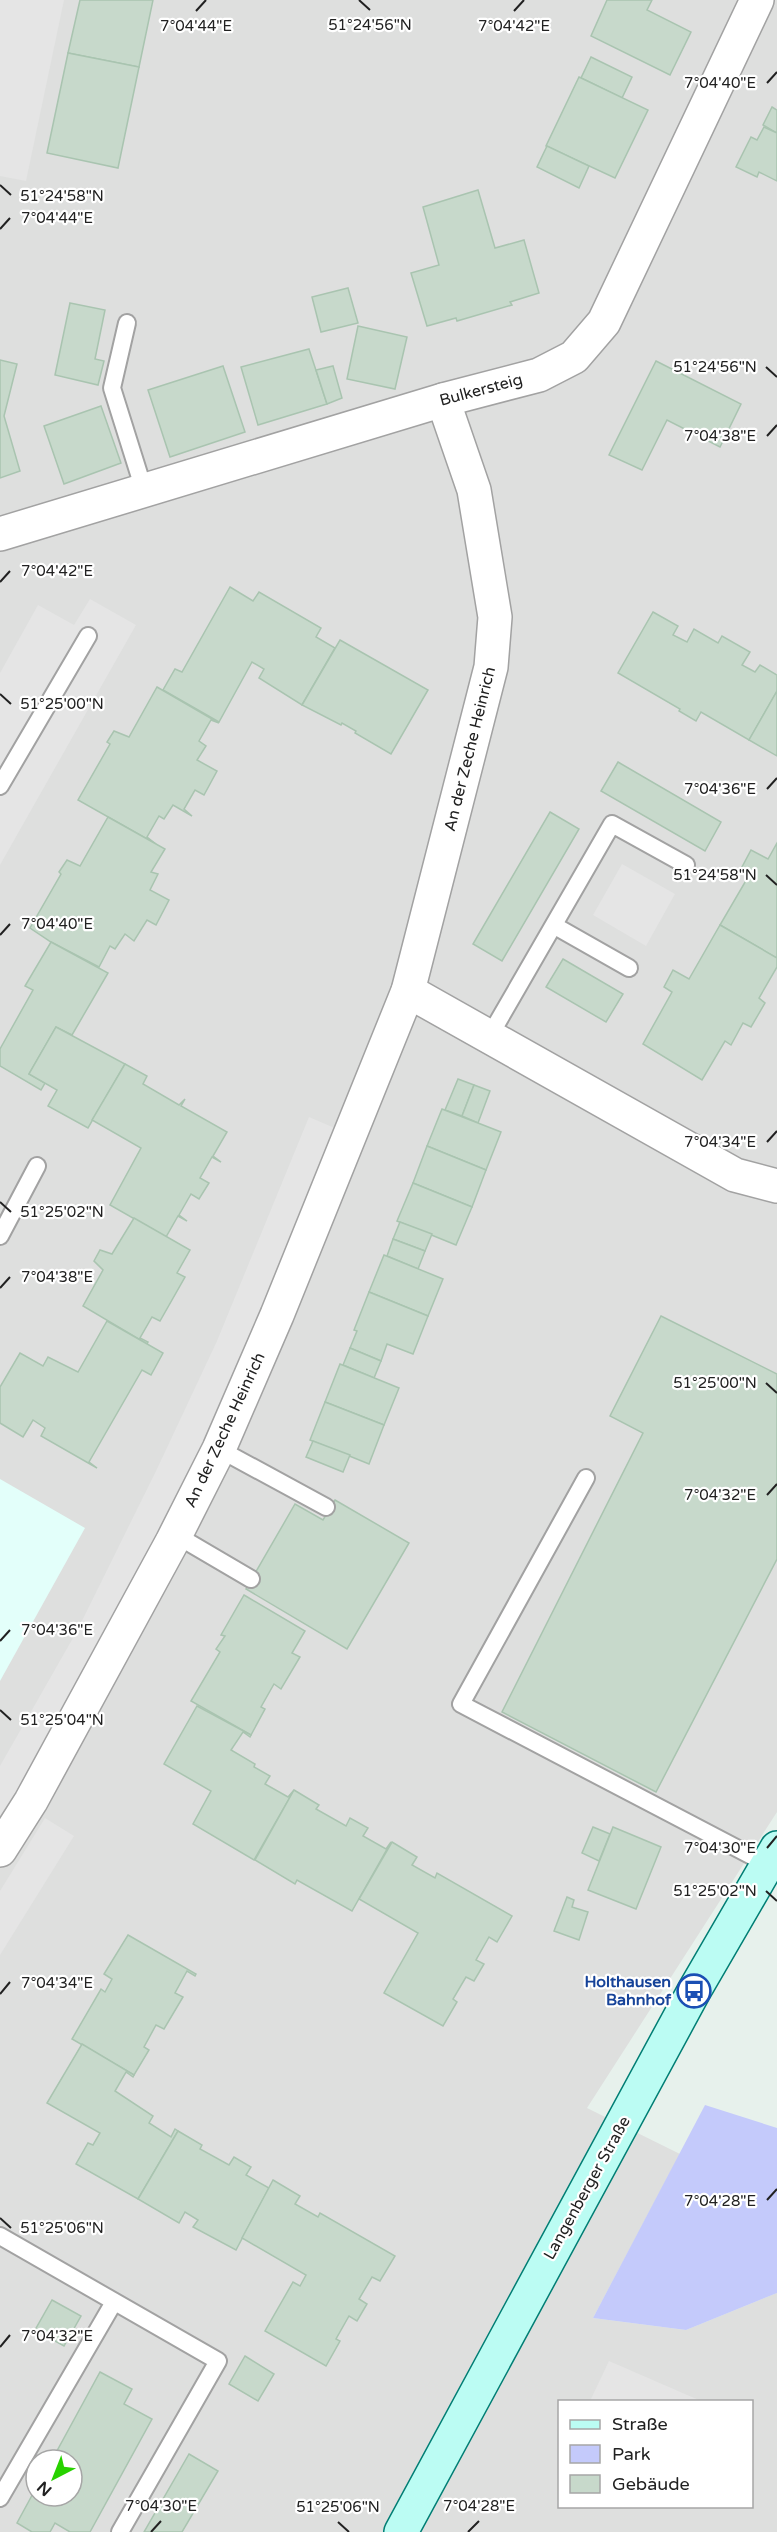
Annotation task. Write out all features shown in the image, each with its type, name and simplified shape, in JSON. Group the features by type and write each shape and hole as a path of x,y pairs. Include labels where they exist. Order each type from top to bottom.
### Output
{"main road":[{"name":"Langenberger Straße","path":"401,2532 694,1991 772,1856"}],"street":[{"name":"Bulkersteig","path":"0,534 443,400 539,375 574,357 604,322 757,0"},
{"name":"An der Zeche Heinrich","path":"0,1850 31,1801 176,1535 219,1449 282,1304 408,991 491,667 495,617 474,490 443,400"},
{"path":"408,991 735,1175 777,1186"}],"lane":[{"path":"127,323 112,387 144,490"},
{"path":"0,786 88,636"},
{"path":"489,1037 612,824 686,866"},
{"path":"555,926 629,968"},
{"path":"0,1236 38,1166"},
{"path":"219,1449 326,1507"},
{"path":"586,1478 461,1704 772,1856"},
{"path":"176,1535 251,1580"},
{"path":"0,2236 218,2361 120,2532"},
{"path":"0,2498 114,2302"}],"shaded area":[{"path":"0,0 777,0 777,1812 587,2108 680,2154 593,2318 686,2330 777,2293 777,2532 0,2532"},
{"path":"0,0 64,0 26,181 0,176"},
{"path":"90,599 136,625 0,865 0,673 38,605 74,625"},
{"path":"622,864 675,894 646,946 593,915"},
{"path":"309,1117 337,1129 246,1353 187,1480 103,1647 0,1822 0,1766 77,1631 157,1469 217,1341"},
{"path":"0,1479 85,1528 0,1681"},
{"path":"45,1818 74,1836 0,1955 0,1891"},
{"path":"609,2361 699,2400 590,2400"}],"green space":[{"path":"705,2105 777,2128 777,2293 686,2330 593,2318"}],"building":[{"path":"80,0 153,0 139,67 68,53"},
{"path":"607,0 652,0 647,10 691,32 670,75 591,36"},
{"path":"68,53 139,67 118,168 47,153"},
{"path":"591,57 632,77 622,98 581,78"},
{"path":"579,77 648,110 615,178 546,146"},
{"path":"772,107 777,110 777,133 763,125"},
{"path":"764,127 777,133 777,181 759,172 757,177 736,167 751,137 757,140"},
{"path":"547,146 589,166 579,188 537,167"},
{"path":"478,190 495,248 524,240 539,293 510,302 512,305 457,321 456,318 427,326 411,273 439,265 423,207"},
{"path":"348,288 358,323 321,332 312,297"},
{"path":"70,303 105,310 95,359 104,361 98,385 55,375"},
{"path":"358,326 407,337 395,389 347,379"},
{"path":"309,349 327,404 258,425 241,367"},
{"path":"0,360 17,364 4,416 20,471 0,478"},
{"path":"656,361 741,404 720,447 667,420 642,470 609,455"},
{"path":"223,366 245,432 170,457 148,390"},
{"path":"333,366 342,398 327,404 316,370"},
{"path":"101,406 121,463 64,484 44,426"},
{"path":"230,587 253,601 259,592 321,628 316,637 335,648 302,705 259,678 264,669 252,662 219,722 163,690 175,669 182,672"},
{"path":"653,612 678,626 673,635 687,642 694,629 718,643 722,636 750,652 742,665 755,672 760,665 777,675 777,691 749,740 701,712 696,721 679,711 680,709 618,673"},
{"path":"340,640 428,690 391,754 342,723 341,725 302,705"},
{"path":"157,687 219,723 211,720 199,741 206,746 197,760 217,771 204,795 195,790 184,809 192,816 173,805 164,819 159,816 147,837 156,844 78,800 110,744 107,742 114,731 129,737"},
{"path":"777,691 777,756 749,740"},
{"path":"618,762 721,822 705,851 601,791"},
{"path":"550,812 579,829 502,961 473,944"},
{"path":"108,817 165,849 151,872 158,874 150,890 169,900 156,925 147,920 134,941 125,934 115,949 110,946 99,967 51,942 30,928 67,860 80,866"},
{"path":"777,843 777,958 720,925 751,872 742,867 751,850 768,859"},
{"path":"720,925 777,958 777,967 759,998 765,1003 751,1027 743,1023 731,1045 725,1041 702,1080 643,1044 672,992 664,987 673,970 689,979"},
{"path":"51,942 108,973 72,1035 56,1027 29,1074 45,1083 41,1090 0,1066 0,1049 33,990 25,986"},
{"path":"563,959 623,994 606,1022 546,987"},
{"path":"56,1027 125,1064 88,1128 48,1106 57,1090 29,1074"},
{"path":"125,1064 147,1076 143,1084 179,1105 185,1099 181,1106 227,1132 213,1156 221,1162 212,1157 200,1178 209,1183 199,1199 191,1194 179,1215 187,1221 178,1216 166,1237 110,1205 141,1148 92,1120"},
{"path":"458,1079 474,1085 462,1116 445,1110"},
{"path":"474,1085 490,1091 478,1123 462,1116"},
{"path":"442,1109 501,1132 486,1170 427,1146"},
{"path":"427,1146 486,1170 472,1207 413,1183"},
{"path":"413,1183 472,1207 456,1245 397,1221"},
{"path":"134,1218 190,1250 177,1273 185,1277 160,1321 152,1317 140,1338 148,1342 147,1344 83,1306 103,1270 94,1261 100,1250 112,1254"},
{"path":"400,1222 432,1234 425,1251 393,1239"},
{"path":"393,1239 425,1251 418,1269 387,1256"},
{"path":"384,1255 443,1279 428,1316 369,1292"},
{"path":"369,1292 428,1316 413,1354 387,1344 381,1361 350,1348 357,1331 354,1330"},
{"path":"661,1316 777,1374 777,1559 656,1792 502,1712 643,1433 610,1416"},
{"path":"107,1321 163,1353 151,1375 142,1370 89,1462 97,1468 41,1436 45,1428 33,1420 23,1437 0,1423 0,1387 20,1353 43,1366 48,1357 78,1372"},
{"path":"350,1348 381,1361 374,1378 343,1365"},
{"path":"340,1364 399,1388 384,1425 325,1402"},
{"path":"325,1402 384,1425 369,1464 310,1440"},
{"path":"313,1441 350,1455 343,1472 306,1457"},
{"path":"335,1500 409,1543 347,1649 246,1589 295,1504 323,1520"},
{"path":"244,1595 305,1631 292,1653 300,1657 281,1689 274,1684 261,1707 265,1709 251,1735 191,1701 220,1652 216,1649 225,1636 221,1635"},
{"path":"197,1706 251,1735 250,1737 243,1732 231,1750 270,1776 265,1784 288,1797 294,1790 254,1860 193,1824 211,1791 164,1764"},
{"path":"294,1790 319,1805 316,1809 346,1826 350,1818 368,1828 363,1836 386,1849 391,1842 352,1911 297,1880 295,1884 255,1860"},
{"path":"593,1827 610,1834 599,1861 582,1853"},
{"path":"613,1827 661,1847 636,1909 588,1890"},
{"path":"392,1842 417,1857 412,1865 435,1878 437,1873 512,1916 497,1942 489,1937 476,1960 484,1964 474,1981 466,1977 453,1999 457,2002 443,2026 384,1993 418,1933 359,1899"},
{"path":"567,1897 574,1900 572,1907 588,1912 579,1940 554,1931"},
{"path":"128,1935 196,1974 195,1976 187,1971 175,1993 183,1997 164,2029 156,2025 144,2047 149,2050 134,2075 72,2039 101,1989 105,1992 112,1979 104,1974"},
{"path":"82,2044 134,2075 133,2077 126,2072 115,2091 153,2116 149,2123 171,2137 175,2129 178,2131 138,2199 76,2164 88,2143 93,2145 100,2133 47,2103"},
{"path":"178,2131 202,2145 200,2149 229,2165 234,2157 251,2167 246,2175 269,2188 236,2250 193,2227 198,2220 185,2212 179,2223 138,2199"},
{"path":"273,2180 300,2196 295,2204 318,2217 320,2213 395,2256 380,2281 372,2277 359,2299 367,2304 357,2321 349,2316 336,2339 340,2341 326,2366 265,2331 293,2282 300,2286 306,2275 242,2238"},
{"path":"52,2300 81,2316 64,2346 35,2330"},
{"path":"245,2356 274,2374 258,2401 229,2384"},
{"path":"100,2372 132,2389 124,2404 152,2419 90,2532 70,2532 55,2523 50,2532 32,2532 17,2523 25,2508 84,2508 84,2448 59,2448"},
{"path":"189,2454 218,2471 182,2532 144,2532"}],"place":[{"name":"Holthausen Bahnhof","path":"694,1991"}]}
